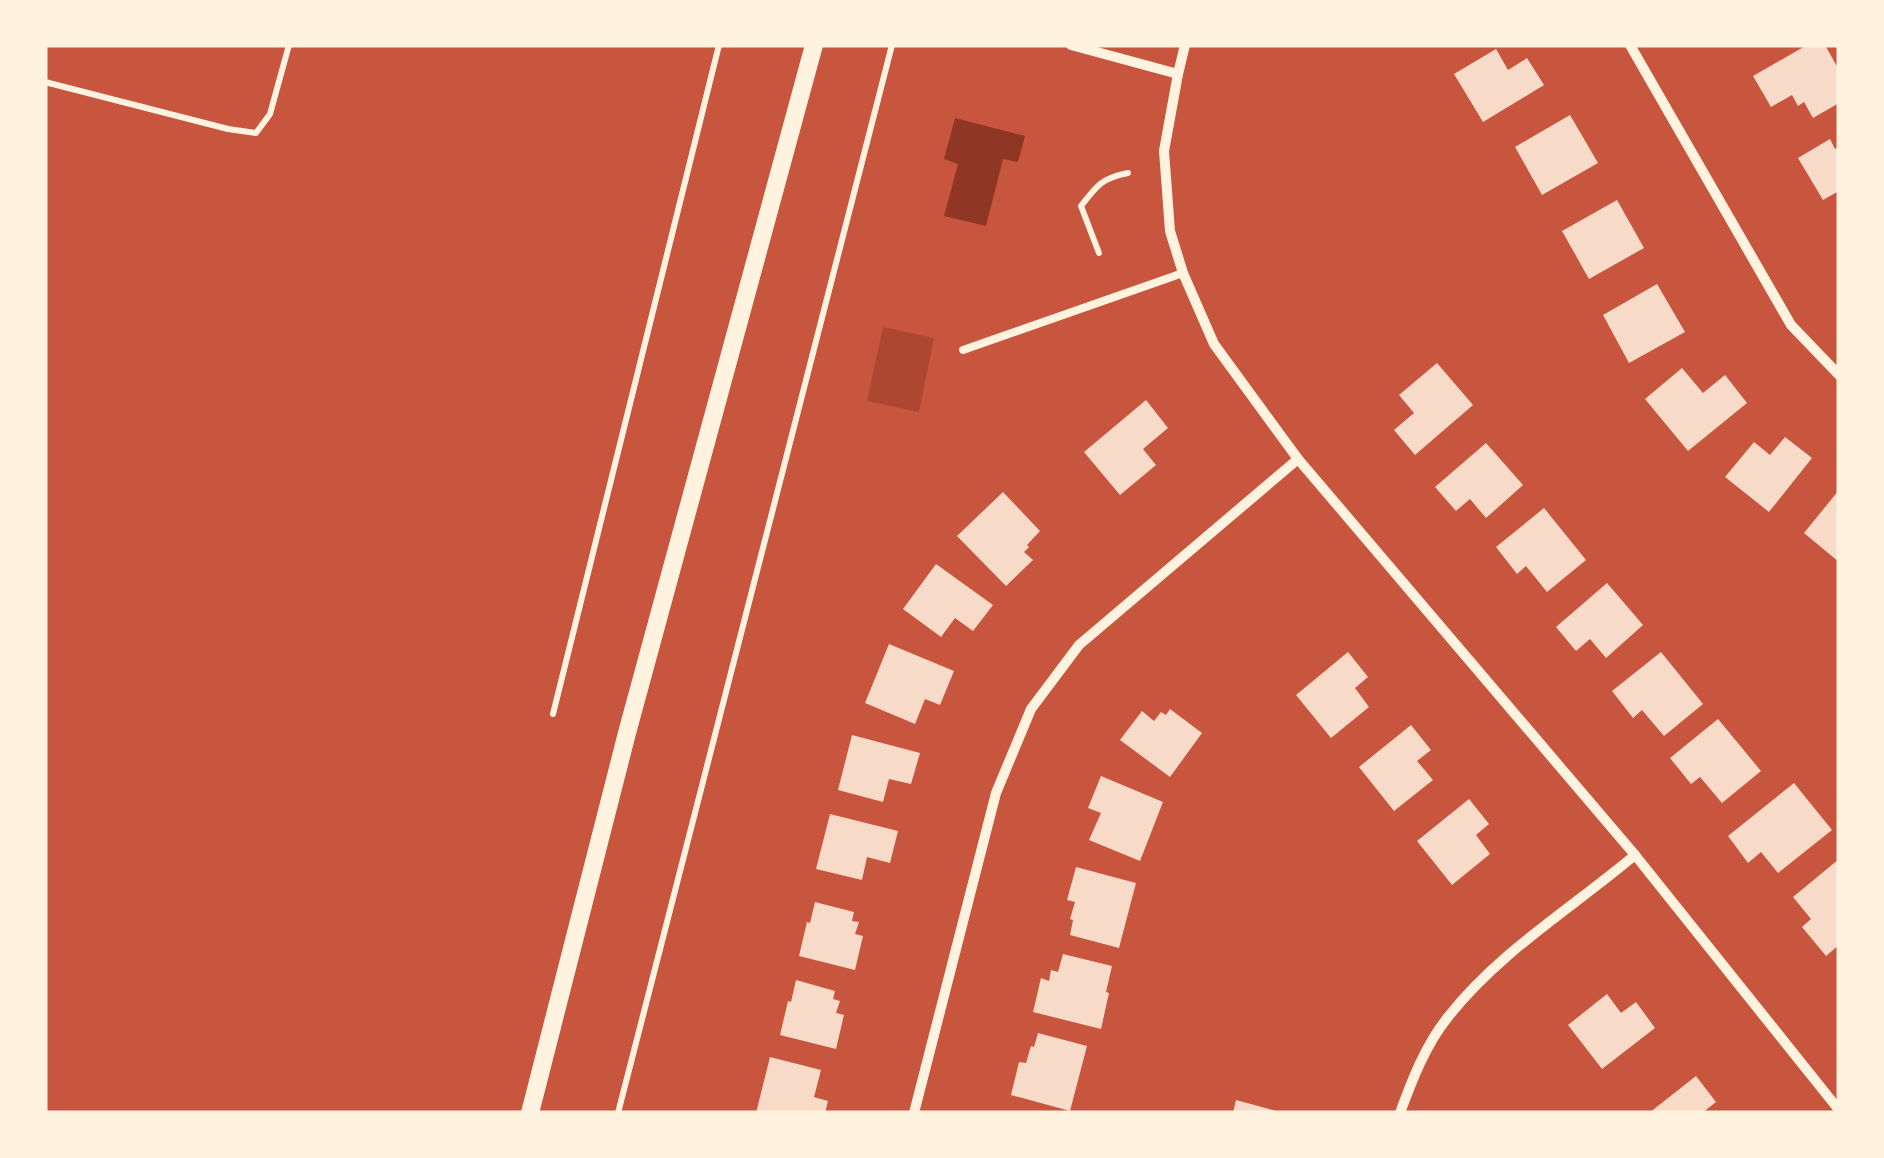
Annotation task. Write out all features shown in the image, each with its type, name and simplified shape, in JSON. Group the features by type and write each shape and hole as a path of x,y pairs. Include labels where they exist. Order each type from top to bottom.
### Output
{"street":[{"path":"530,1113 632,714 814,45"},
{"path":"1071,45 1178,74"},
{"path":"1185,45 1164,151 1170,231 1183,274 1214,344 1298,459 1635,855 1839,1110"},
{"path":"1630,45 1792,325 1839,375"},
{"path":"914,1113 996,793 1032,710 1079,645 1298,459"},
{"path":"1400,1113 1412,1079 1446,1018 1496,965 1635,855"}],"lane":[{"path":"963,350 1183,274"}],"path":[{"path":"45,82 256,133 270,114 289,45"},
{"path":"553,714 719,45"},
{"path":"618,1113 892,45"},
{"path":"1099,253 1081,206 1098,184 1111,176 1128,173"}],"shaded area":[{"path":"955,118 1025,136 1018,162 1003,159 986,226 944,216 958,164 944,159"},
{"path":"883,327 934,338 919,412 867,401"}],"building":[{"path":"1807,45 1825,45 1839,70 1839,103 1813,118 1804,102 1798,106 1792,95 1771,107 1753,76"},
{"path":"1496,49 1508,70 1527,58 1544,85 1483,122 1454,74"},
{"path":"1570,115 1598,163 1542,195 1515,147"},
{"path":"1830,139 1835,149 1839,146 1839,191 1823,200 1798,158"},
{"path":"1617,200 1644,248 1589,279 1562,231"},
{"path":"1657,284 1685,332 1629,363 1603,315"},
{"path":"1437,363 1473,405 1415,455 1394,430 1414,413 1399,395"},
{"path":"1682,368 1703,393 1725,375 1747,403 1688,451 1645,399"},
{"path":"1146,400 1168,428 1143,449 1156,465 1120,495 1084,452"},
{"path":"1785,437 1812,458 1769,512 1725,477 1754,442 1770,455"},
{"path":"1486,443 1523,485 1486,518 1470,499 1456,511 1435,487"},
{"path":"1839,490 1839,562 1804,533"},
{"path":"1003,492 1040,531 1024,552 1033,560 1006,586 957,536"},
{"path":"1544,508 1586,560 1547,592 1526,566 1517,574 1496,547"},
{"path":"936,564 993,605 973,631 955,618 941,637 903,609"},
{"path":"1607,583 1643,625 1606,658 1590,639 1576,651 1556,627"},
{"path":"889,644 954,671 940,705 925,699 915,724 865,703"},
{"path":"1348,652 1368,677 1355,688 1369,707 1331,738 1296,695"},
{"path":"1661,652 1703,704 1664,736 1642,710 1633,718 1612,691"},
{"path":"1170,709 1202,733 1170,777 1120,740 1142,711 1154,721"},
{"path":"1718,719 1761,771 1722,803 1700,777 1691,784 1670,758"},
{"path":"1411,725 1431,750 1417,761 1433,780 1394,811 1359,767"},
{"path":"852,735 920,753 911,784 889,779 883,802 838,790"},
{"path":"1101,776 1163,802 1140,861 1089,840 1101,813 1088,808"},
{"path":"1794,783 1832,830 1778,873 1761,852 1748,863 1728,836"},
{"path":"1469,799 1489,824 1476,835 1490,854 1452,885 1417,841"},
{"path":"830,814 898,831 890,863 867,857 862,880 816,869"},
{"path":"1839,859 1839,945 1826,956 1802,927 1811,919 1793,897"},
{"path":"1076,867 1136,883 1119,948 1070,935 1075,902 1067,900"},
{"path":"815,902 854,912 852,921 859,922 855,934 863,936 855,970 799,956"},
{"path":"1063,954 1112,966 1101,1029 1033,1012 1041,978 1049,981 1051,970 1058,972"},
{"path":"796,980 835,991 833,999 840,1001 836,1013 844,1015 836,1049 780,1035"},
{"path":"1607,994 1621,1013 1636,1002 1655,1028 1602,1069 1568,1025"},
{"path":"1038,1033 1087,1046 1070,1111 1011,1095 1019,1062 1026,1063"},
{"path":"770,1057 821,1070 814,1097 828,1101 825,1113 756,1113"},
{"path":"1696,1076 1716,1102 1702,1113 1649,1113"},
{"path":"1236,1100 1280,1112 1280,1113 1233,1113"}]}
